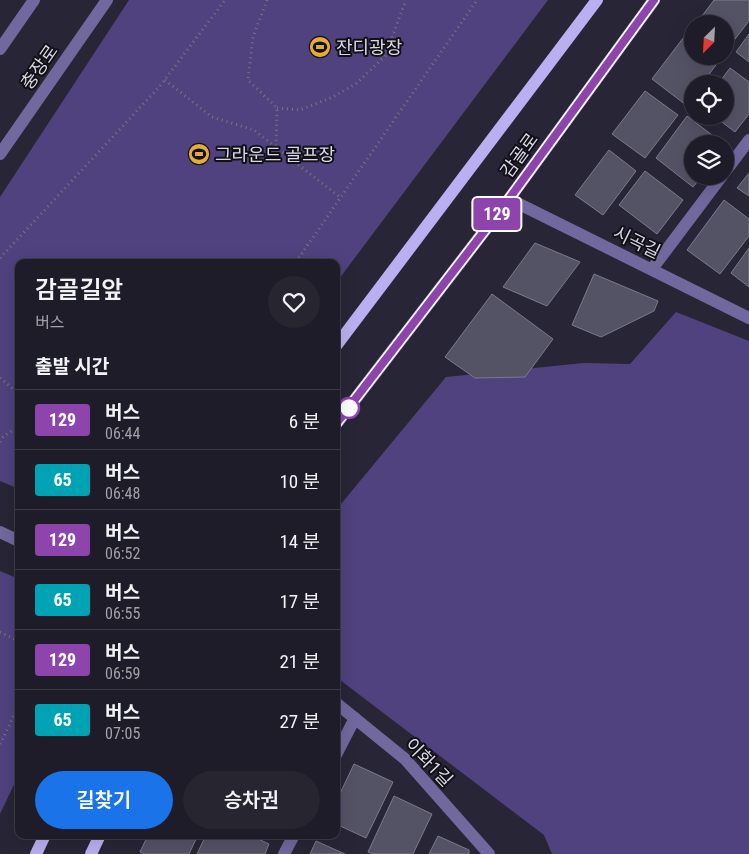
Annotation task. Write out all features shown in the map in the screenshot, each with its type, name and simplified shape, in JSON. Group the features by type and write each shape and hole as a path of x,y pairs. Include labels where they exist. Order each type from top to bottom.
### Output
{"main road":[{"name":"감골로","path":"340,341 597,0"},
{"name":"감골로","path":"340,419 509,199 654,0"},
{"path":"36,854 43,839"},
{"path":"91,854 98,839"}],"street":[{"path":"0,49 34,0"},
{"name":"충장로","path":"0,154 107,0"},
{"path":"734,160 749,140"},
{"path":"652,269 715,185"},
{"name":"시곡길","path":"509,199 749,318"},
{"path":"0,532 15,539"},
{"name":"이화1길","path":"340,706 405,759 490,854"},
{"path":"340,747 355,718"},
{"path":"284,854 292,839"}],"path":[{"path":"0,258 165,80 224,0"},
{"path":"267,0 253,37 248,80 277,108 300,110 333,97 356,83 385,56 406,0"},
{"path":"298,259 477,0"},
{"path":"165,80 212,117 254,130 341,198"},
{"path":"276,147 277,108"},
{"path":"0,378 15,391"},
{"path":"0,442 3,437 15,429"},
{"path":"0,632 15,639"},
{"path":"0,744 15,713"}],"shaded area":[{"path":"129,0 548,0 340,278 340,259 15,259 15,487 0,481 0,197"},
{"path":"676,312 749,341 749,854 552,854 544,835 340,680 340,505 446,377 583,363 630,364"},
{"path":"0,571 15,577 15,782 0,814"}],"building":[{"path":"714,0 749,0 749,21 734,40 734,15 703,15"},
{"path":"749,34 749,62 736,52"},
{"path":"684,37 684,65 716,65 709,75 684,75 684,103 652,79"},
{"path":"730,68 749,82 749,114 735,132 726,125 734,125 734,75 725,75"},
{"path":"645,91 678,115 645,158 612,134"},
{"path":"684,120 684,125 699,125 712,135 684,135 684,180 656,158"},
{"path":"609,150 636,171 603,215 575,195"},
{"path":"645,171 683,200 657,234 619,205"},
{"path":"749,173 749,196 737,188"},
{"path":"724,200 749,219 749,236 720,274 687,250"},
{"path":"535,243 580,262 547,306 503,287"},
{"path":"749,248 749,287 731,273"},
{"path":"594,274 658,301 654,311 601,337 572,325"},
{"path":"492,294 553,339 525,377 475,378 445,357"},
{"path":"354,764 393,782 366,838 340,826 340,794"},
{"path":"394,796 432,814 413,854 373,854 368,852"},
{"path":"438,836 469,850 469,854 429,854"},
{"path":"146,839 196,839 189,854 144,854 140,852"},
{"path":"204,839 258,839 269,844 265,854 197,854"},
{"path":"316,841 345,854 310,854"}],"bus line":[{"name":"129","path":"340,419 509,199 654,0"}],"place":[{"name":"잔디광장","path":"320,47"},
{"name":"그라운드 골프장","path":"199,154"}]}
